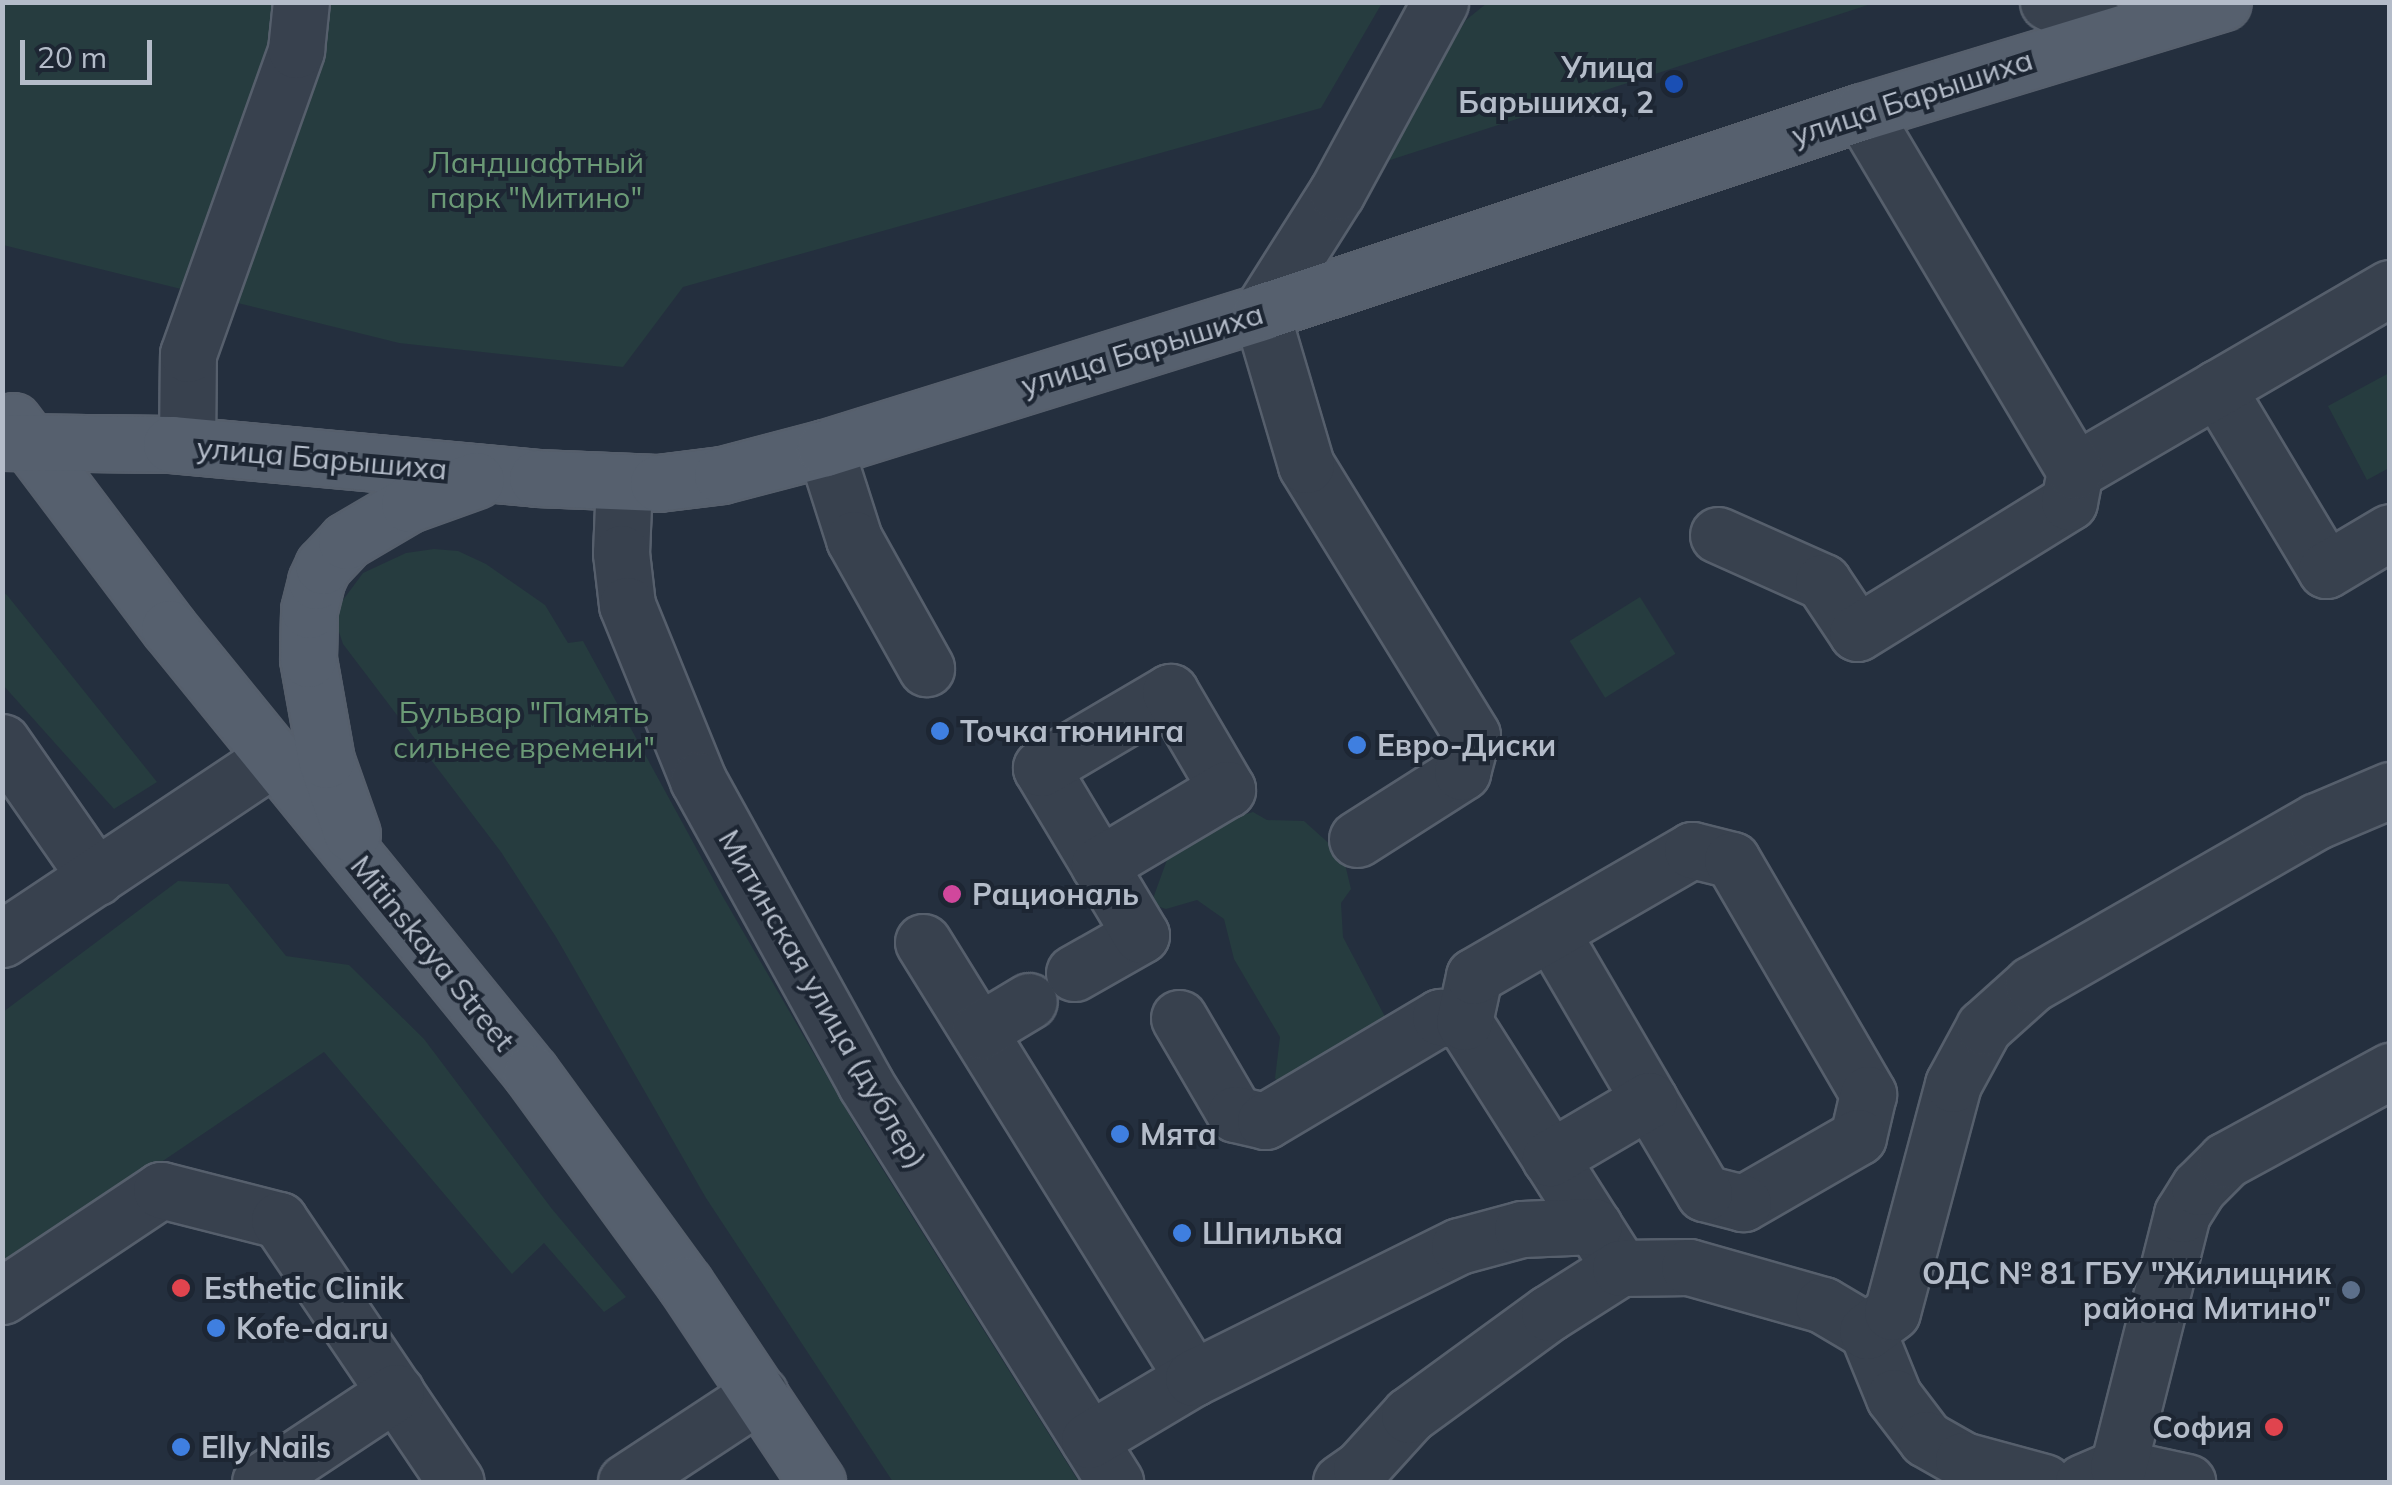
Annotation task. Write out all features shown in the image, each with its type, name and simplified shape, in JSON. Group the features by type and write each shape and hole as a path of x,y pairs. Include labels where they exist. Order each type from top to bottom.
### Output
{"main road":[{"name":"улица Барышиха","path":"11,430 492,474 624,482 722,475 825,448 1261,312 1862,112 2223,2"},
{"name":"Mitinskaya Street","path":"11,430 272,758 531,1073 760,1394 818,1482"},
{"path":"363,867 326,760 308,660 309,610 316,580 323,566 346,542 409,504 492,474"}],"street":[{"path":"187,445 188,354 296,50 300,2"},
{"path":"1357,839 1462,772 1472,735 1306,465 1261,312 1336,192 1440,2"},
{"path":"2048,2 2111,33"},
{"path":"1718,535 1823,582 1857,633 2069,502 2076,470 1862,112"},
{"path":"2076,470 2390,288"},
{"path":"2217,388 2326,570 2390,532"},
{"path":"825,448 854,540 926,668"},
{"name":"Митинская улица (дублер)","path":"624,482 621,553 627,605 698,780 865,1082 1102,1461"},
{"path":"2,742 96,877"},
{"path":"2,939 272,758"},
{"path":"1867,1330 1892,1312 1953,1084 1984,1027 2032,984 2317,821 2390,790"},
{"path":"1551,932 1704,1193 1744,1204 1858,1136 1868,1094 1732,860 1692,850 1474,976 1464,1022 1607,1247"},
{"path":"979,1031 1141,936 1099,865"},
{"path":"923,942 1194,1378"},
{"path":"1179,1018 1235,1114 1265,1121 1440,1017 1464,1022"},
{"path":"2187,1482 2101,1475 2182,1214 2199,1187 2226,1160 2390,1071"},
{"path":"1550,1158 1650,1100"},
{"path":"2,1296 162,1190 278,1220 456,1482"},
{"path":"1102,1461 1194,1378 1459,1246 1522,1228 1689,1267 1823,1305 1867,1330 1894,1397 1926,1439 1963,1460 2044,1482"},
{"path":"1341,1482 1361,1468 1409,1414 1549,1313 1607,1247"},
{"path":"260,1482 396,1392"},
{"path":"626,1482 760,1394"}],"green space":[{"name":"Ландшафтный парк \"Митино\"","path":"3,3 1382,3 1321,108 683,287 623,367 399,343 3,245"},
{"path":"1487,3 1874,3 1381,163 1466,20"},
{"path":"2389,373 2389,468 2367,480 2328,406"},
{"name":"Бульвар \"Память сильнее времени\"","path":"458,551 486,564 545,605 568,643 583,641 723,897 861,1135 1079,1482 893,1482 706,1198 556,937 501,852 343,644 337,626 340,604 363,573 406,553"},
{"path":"3,592 157,782 114,809 3,685"},
{"path":"1640,597 1676,654 1605,698 1570,641"},
{"path":"1253,812 1267,820 1304,821 1343,856 1351,889 1341,903 1343,937 1391,1028 1283,1092 1275,1078 1280,1037 1234,959 1224,919 1197,900 1166,909 1151,904 1168,857 1230,819"},
{"path":"178,881 228,884 286,956 349,965 424,1039 552,1209 626,1297 604,1312 544,1243 512,1274 324,1052 3,1269 3,1012"}],"place":[{"name":"Улица Барышиха, 2","path":"1674,84"},
{"name":"Точка тюнинга","path":"940,731"},
{"name":"Евро-Диски","path":"1357,745"},
{"name":"Рациональ","path":"952,894"},
{"name":"Мята","path":"1120,1134"},
{"name":"Шпилька","path":"1182,1233"},
{"name":"Esthetic Clinik","path":"181,1288"},
{"name":"ОДС № 81 ГБУ \"Жилищник района Митино\"","path":"2351,1290"},
{"name":"Kofe-da.ru","path":"216,1328"},
{"name":"София","path":"2274,1427"},
{"name":"Elly Nails","path":"181,1447"}]}
